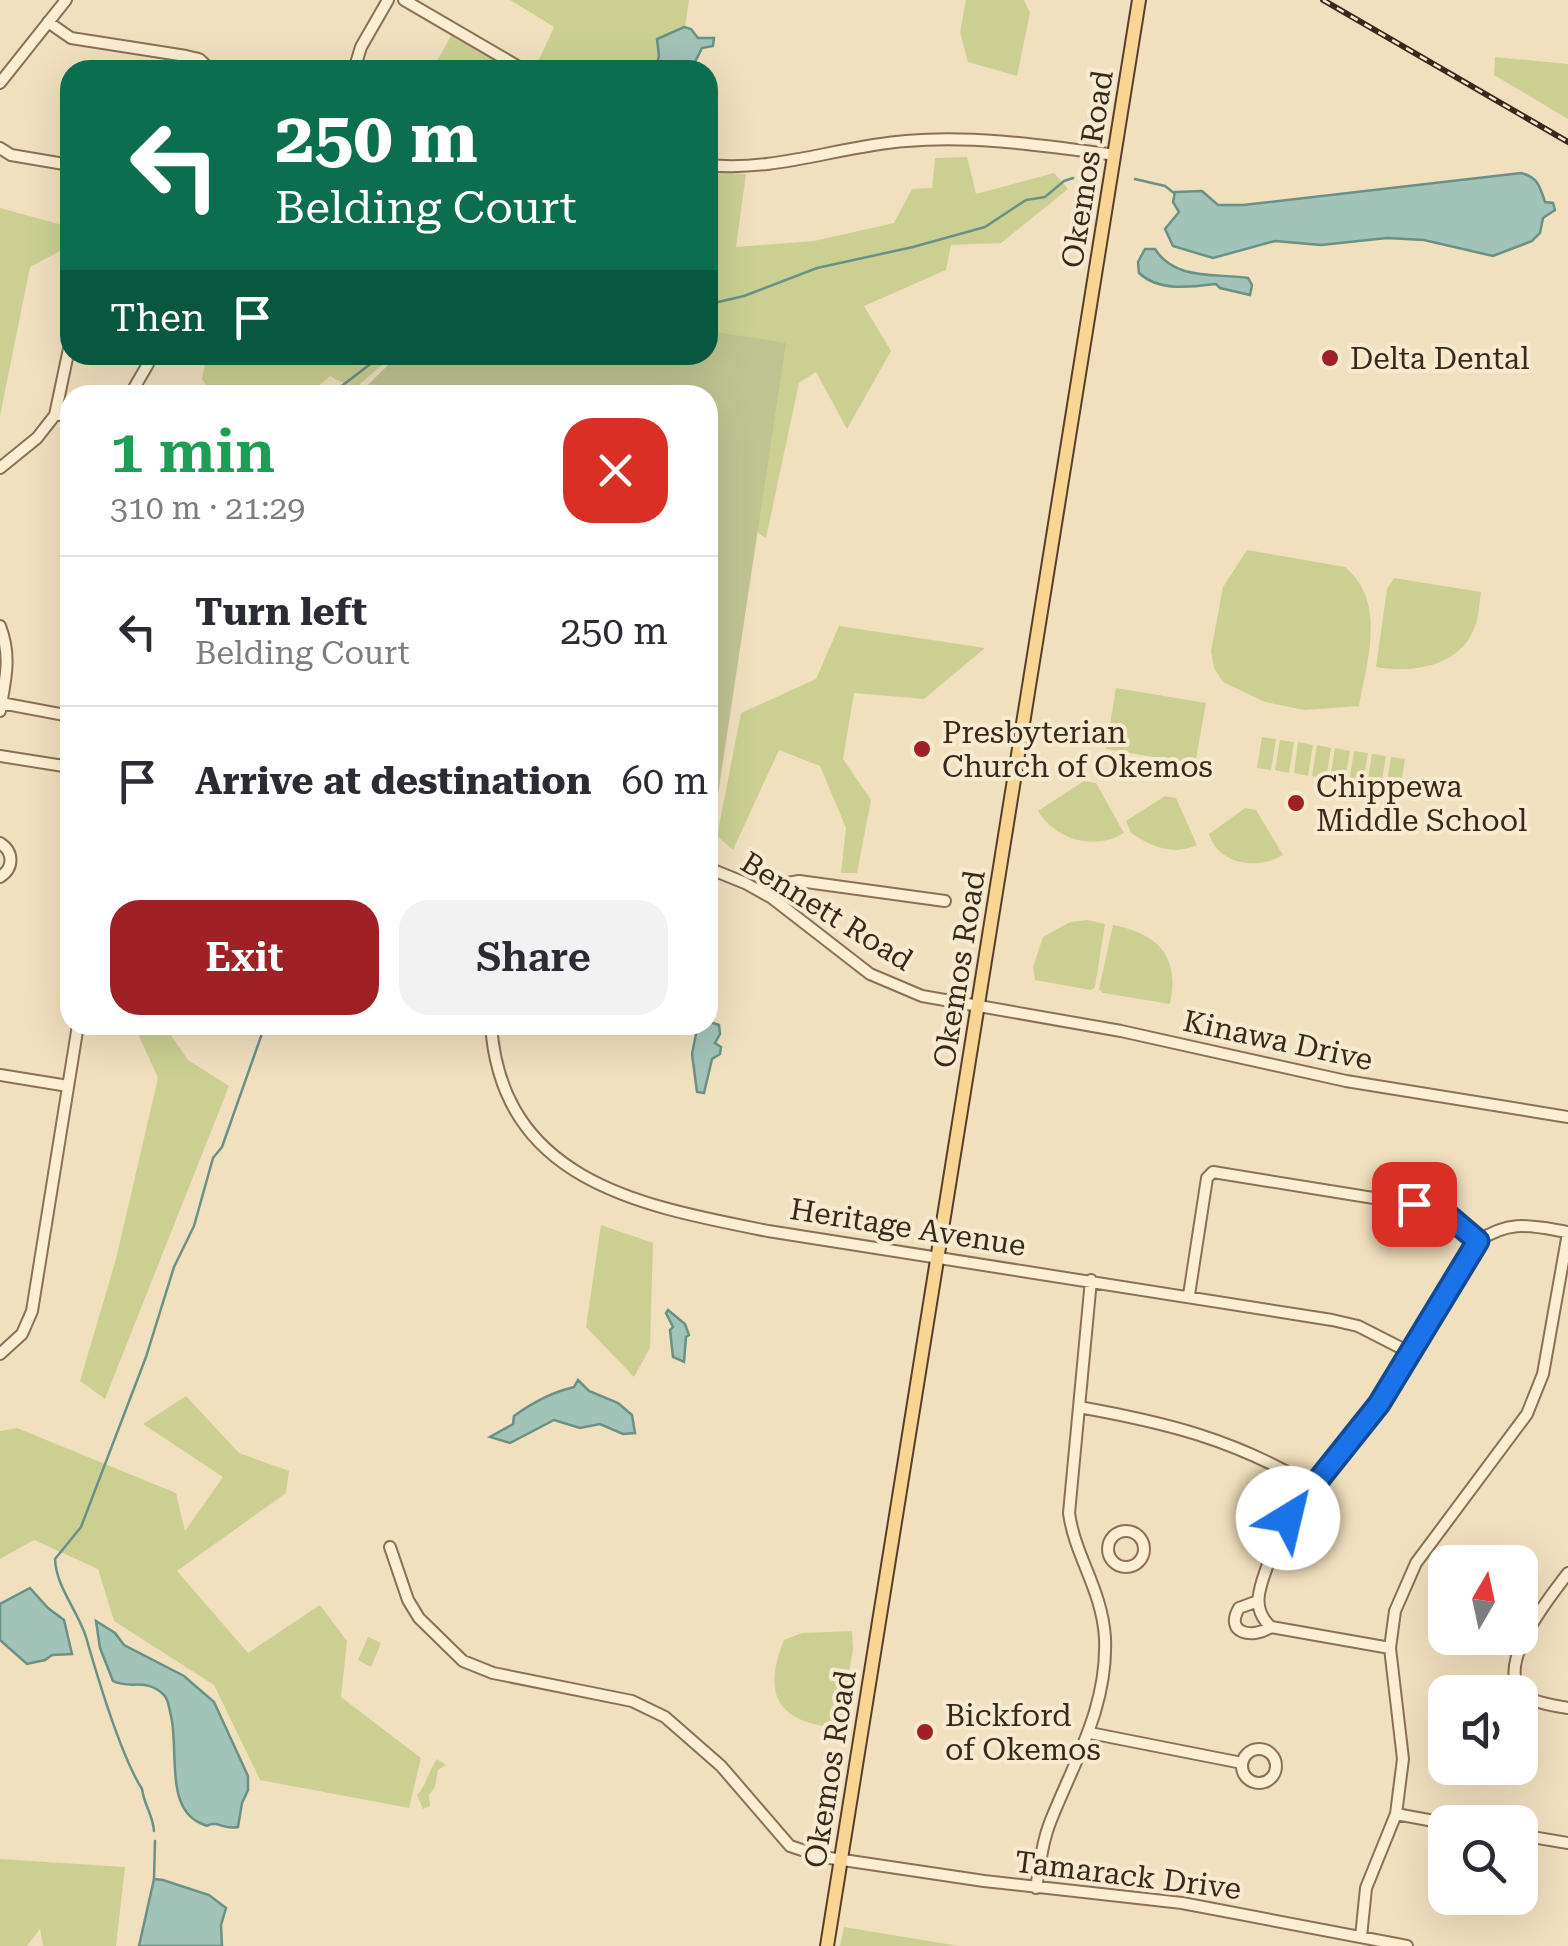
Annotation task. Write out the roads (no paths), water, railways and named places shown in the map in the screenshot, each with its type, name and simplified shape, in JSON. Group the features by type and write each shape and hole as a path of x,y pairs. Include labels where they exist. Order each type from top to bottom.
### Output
{"main road":[{"name":"Okemos Road","path":"827,1946 1139,0"}],"street":[{"path":"0,82 66,0"},
{"path":"357,60 388,0"},
{"path":"404,0 507,60"},
{"path":"48,22 71,38 200,60"},
{"path":"718,166 773,166 863,146 940,139 1034,144 1115,155"},
{"path":"0,148 11,155 60,162"},
{"path":"0,468 38,438 54,414 60,388"},
{"path":"54,414 60,414"},
{"path":"0,626 9,663 1,707 60,715"},
{"path":"0,756 60,765"},
{"path":"0,843 11,860 0,876"},
{"name":"Bennett Road","path":"718,872 772,898 870,974 922,996 978,1008"},
{"path":"772,898 787,884 799,880 945,901"},
{"name":"Kinawa Drive","path":"978,1008 1121,1032 1346,1081 1568,1117"},
{"path":"0,1354 22,1334 32,1311 76,1035"},
{"name":"Heritage Avenue","path":"492,1035 493,1056 518,1115 536,1138 579,1176 608,1191 680,1214 750,1228 1189,1295 1358,1326 1409,1352"},
{"path":"0,1075 68,1086"},
{"path":"1189,1295 1208,1178 1213,1172 1429,1207 1456,1221 1478,1241"},
{"path":"1271,1627 1261,1615 1259,1590 1288,1518 1379,1404 1478,1241 1494,1230 1517,1225 1568,1232 1537,1392 1510,1438 1416,1563 1395,1611 1390,1648 1403,1759 1396,1814 1366,1888 1360,1937"},
{"path":"1036,1888 1050,1823 1090,1734 1101,1684 1104,1637 1098,1597 1069,1513 1091,1280"},
{"path":"1079,1407 1189,1429 1233,1444 1311,1485"},
{"name":"Tamarack Drive","path":"390,1547 408,1600 419,1618 464,1662 492,1673 610,1694 650,1708 721,1766 790,1846 841,1859 1036,1888 1182,1903 1408,1946"},
{"path":"1086,1562 1110,1556"},
{"path":"1568,1572 1526,1631 1516,1668 1519,1688 1527,1697 1568,1708"},
{"path":"1258,1601 1238,1608 1234,1624 1247,1635 1271,1627 1390,1648"},
{"path":"1090,1734 1242,1763"},
{"path":"1396,1814 1428,1820"},
{"path":"1538,1838 1568,1844"}],"water":[{"path":"684,27 698,38 714,38 713,46 702,48 696,60 658,60 657,39"},
{"path":"1521,173 1535,180 1545,202 1553,203 1555,210 1543,218 1540,233 1532,241 1493,256 1424,240 1387,238 1321,245 1275,241 1213,258 1173,246 1165,229 1179,212 1173,202 1175,192 1202,191 1218,205 1243,205"},
{"path":"1145,249 1155,249 1163,259 1185,271 1248,278 1252,285 1250,295 1216,284 1176,287 1156,283 1139,273 1138,262"},
{"path":"719,1025 720,1034 715,1043 721,1047 720,1054 712,1059 704,1093 697,1092 692,1054 696,1035 718,1035"},
{"path":"668,1310 685,1324 689,1335 684,1362 673,1357 673,1327"},
{"path":"578,1380 589,1391 618,1403 632,1415 635,1433 623,1434 600,1424 580,1428 554,1420 510,1443 490,1437 513,1424 514,1416 521,1411 574,1387"},
{"path":"30,1588 64,1620 72,1654 52,1655 27,1664 0,1640 0,1604"},
{"path":"96,1621 115,1633 124,1645 184,1676 214,1702 248,1776 238,1827 206,1826 189,1815 175,1776 167,1699 151,1686 113,1681 100,1648"},
{"path":"154,1879 209,1895 226,1908 221,1925 222,1946 139,1946"}],"waterway":[{"path":"718,302 817,268 985,227 1026,200 1045,197 1073,178"},
{"path":"1135,179 1165,186 1174,193"},
{"path":"343,385 369,365"},
{"path":"154,1831 142,1789 118,1737 86,1637 59,1579 55,1559 81,1527 146,1357 174,1267 194,1226 213,1158 222,1147 261,1035"},
{"path":"154,1879 155,1841"}],"railway":[{"path":"1323,0 1568,142"}],"place":[{"name":"Delta Dental","path":"1330,358"},
{"name":"Presbyterian Church of Okemos","path":"922,749"},
{"name":"Chippewa Middle School","path":"1296,803"},
{"name":"Bickford of Okemos","path":"925,1732"}]}
